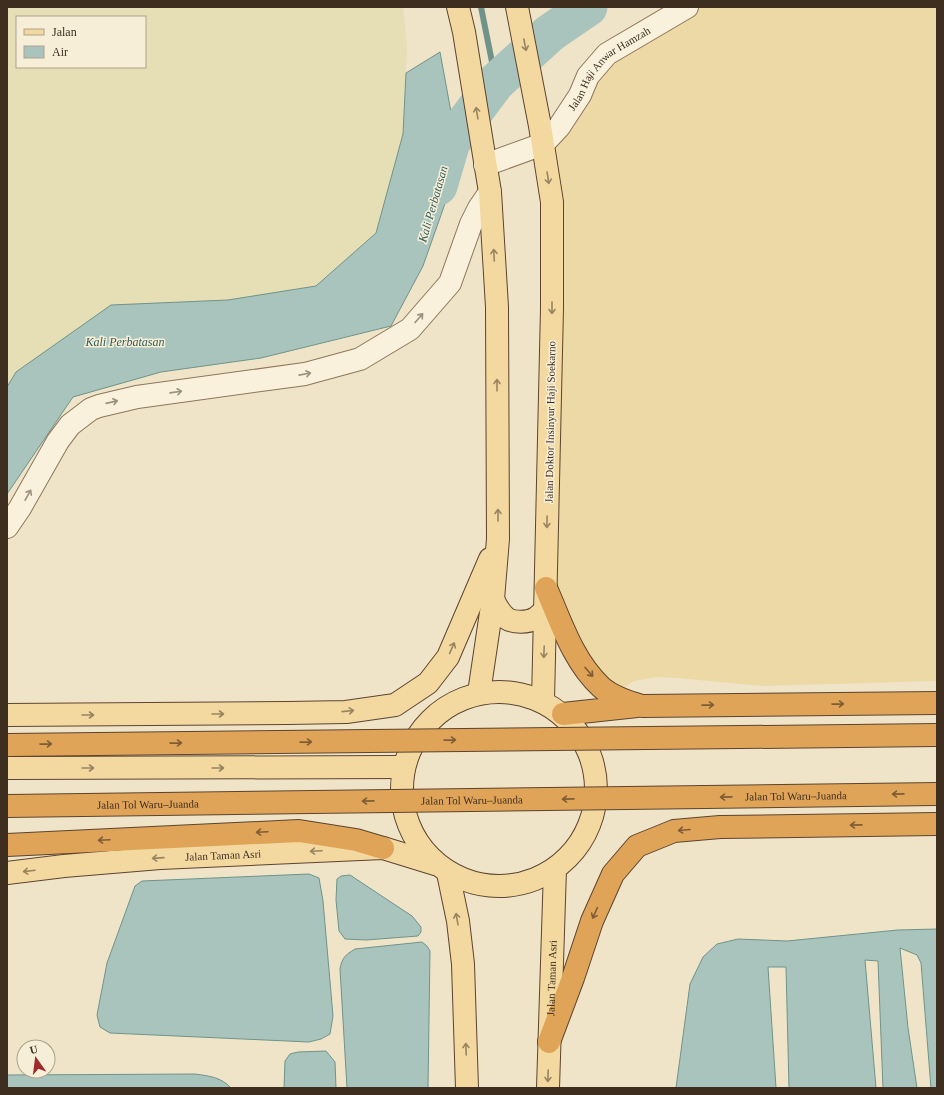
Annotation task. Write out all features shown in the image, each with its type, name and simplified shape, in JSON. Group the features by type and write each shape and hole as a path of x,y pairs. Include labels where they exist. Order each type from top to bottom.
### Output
{"highway":[{"path":"546,599 580,662 602,687 623,701 642,706"},
{"path":"563,714 642,706 937,703"},
{"path":"7,745 937,735"},
{"name":"Jalan Tol Waru–Juanda","path":"7,806 937,794"},
{"path":"549,1042 592,921 613,874 637,846 674,831 720,827 937,824"},
{"path":"15,844 299,831 356,840 383,848"}],"main road":[{"path":"458,7 464,32 490,192 496,307 498,539 492,599 479,693"},
{"name":"Jalan Doktor Insinyur Haji Soekarno","path":"517,7 552,202 552,308 543,702"},
{"path":"7,715 288,714 346,712 395,705 428,683 448,657 498,539"},
{"path":"492,599 499,611 506,618 515,621 529,621 537,618 546,599"},
{"name":"Jalan Taman Asri","path":"7,874 64,866 160,858 383,848 442,869 474,884 502,887 529,882 555,869 574,852 588,830 596,806 596,781 591,756 580,733 563,714 543,702 512,692 479,693 458,700 439,712 423,727 410,746 403,767 400,794 406,821 418,845 442,869"},
{"path":"7,768 403,767"},
{"path":"442,869 458,921 463,964 467,1088"},
{"name":"Jalan Taman Asri","path":"548,1088 555,869"}],"street":[{"name":"Jalan Haji Anwar Hamzah","path":"541,135 560,127 580,95 588,76 607,54 687,7"},
{"path":"484,158 541,135"},
{"path":"7,527 20,508 58,441 70,425 95,408 112,402 137,397 305,374 360,359 410,329 450,282 471,224 479,208 490,192"}],"shaded area":[{"path":"7,7 403,7 407,48 403,134 376,233 316,286 228,300 16,372 7,387"}],"sand":[{"path":"687,7 937,7 937,681 762,686 657,677 634,681 613,695 556,611 543,144 584,85"}],"water":[{"name":"Kali Perbatasan","path":"440,52 460,161 423,266 391,326 261,358 161,372 73,397 7,494 7,387 16,372 111,305 228,300 316,286 376,233 403,134 406,73"},
{"path":"309,874 319,878 323,901 333,1016 330,1034 321,1039 309,1042 110,1033 100,1027 97,1015 107,963 135,886 142,881"},
{"path":"350,875 412,916 421,927 421,932 418,936 366,940 345,939 339,931 336,900 337,879 341,876"},
{"path":"937,929 937,1088 931,1088 921,963 917,955 900,948 908,1028 917,1088 883,1088 878,961 865,960 876,1088 789,1088 786,967 768,967 776,1088 676,1088 690,984 703,957 717,944 738,939 787,941 898,930"},
{"path":"422,942 430,951 428,1088 347,1088 340,969 343,959 355,949"},
{"path":"326,1051 335,1062 336,1088 284,1088 285,1061 290,1054 298,1052"},
{"path":"195,1074 219,1079 231,1088 7,1088 7,1075 16,1075 16,1079 56,1079 56,1075"}],"waterway":[{"path":"481,7 496,82"},
{"name":"Kali Perbatasan","path":"438,186 451,142 496,82 550,33 588,7"}]}
